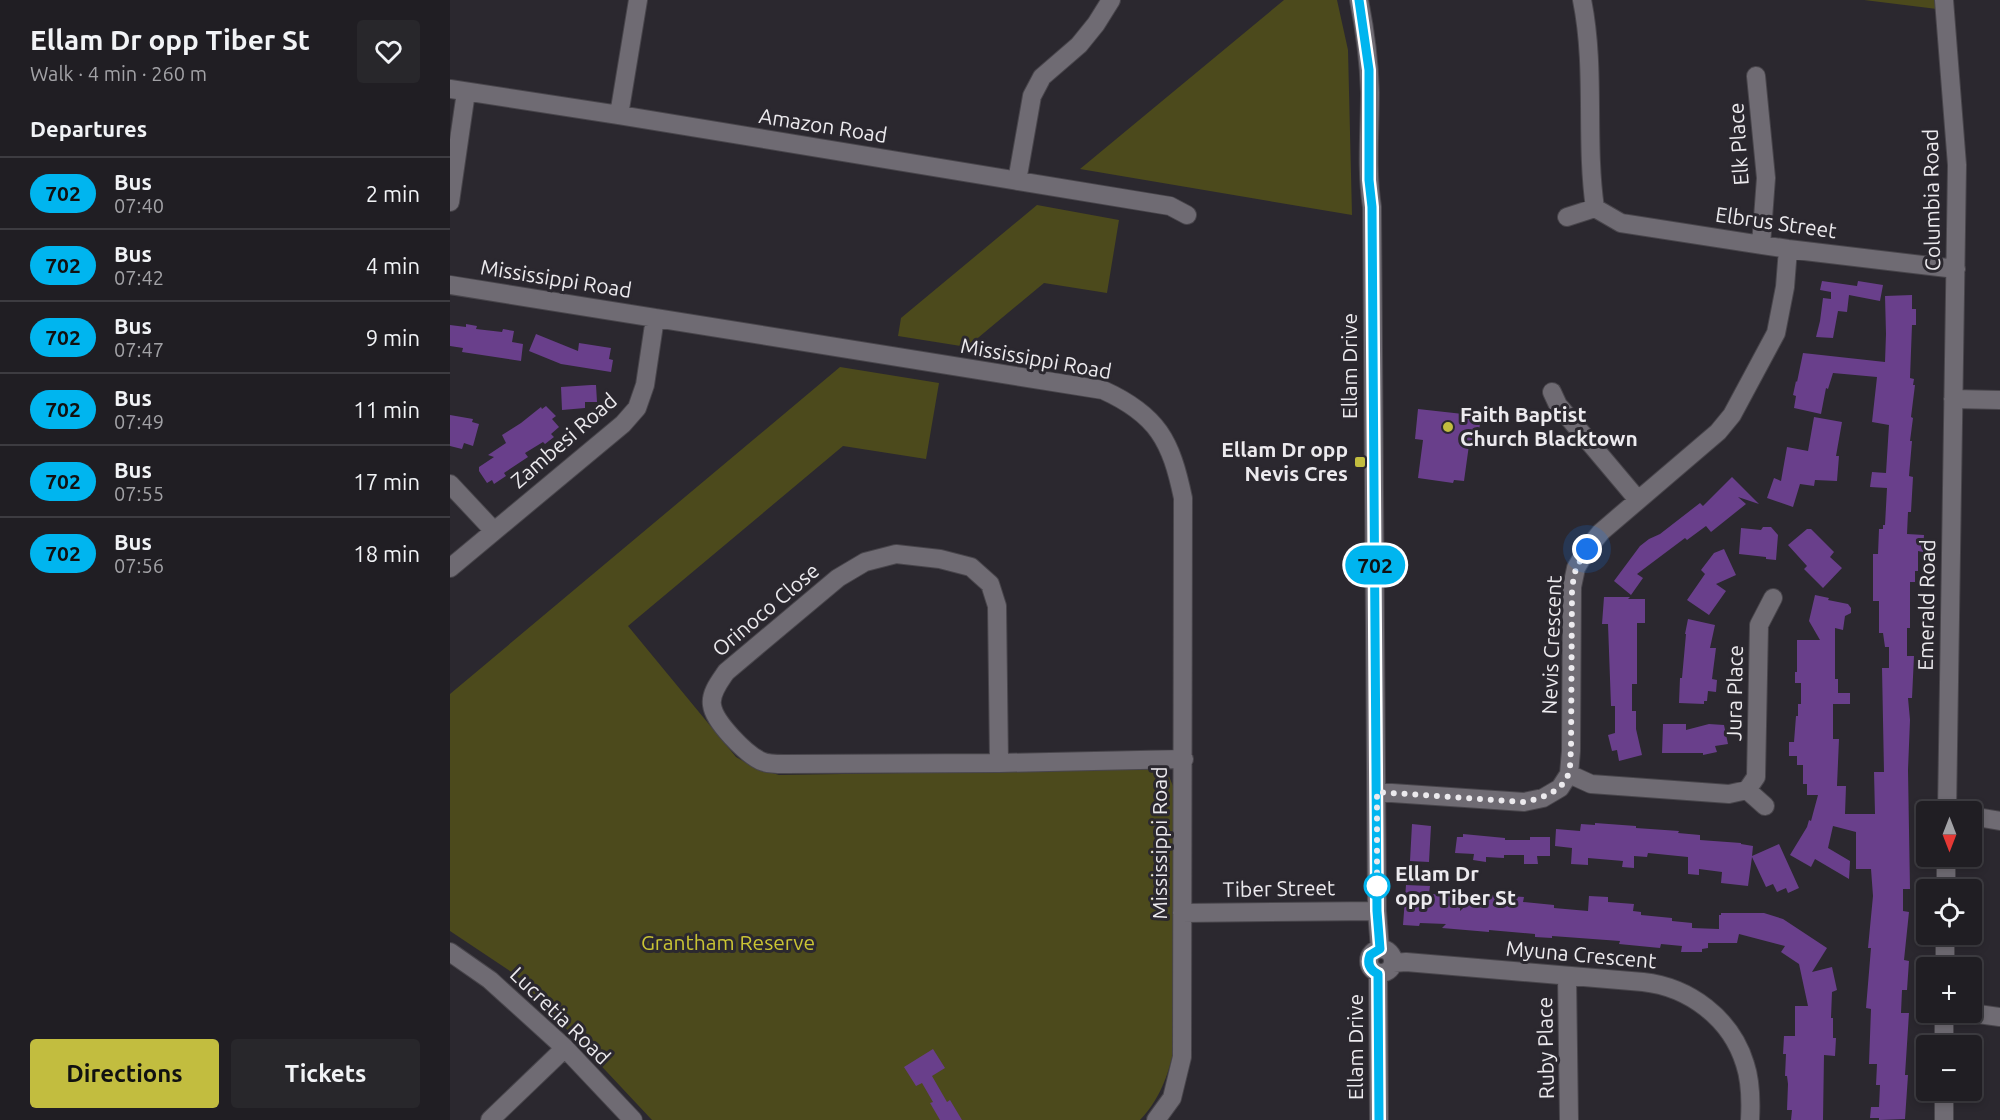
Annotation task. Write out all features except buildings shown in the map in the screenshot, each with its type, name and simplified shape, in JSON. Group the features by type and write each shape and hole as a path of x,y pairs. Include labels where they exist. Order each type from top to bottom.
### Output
{"street":[{"path":"619,115 638,0"},
{"path":"1017,180 1032,96 1042,77 1079,45 1111,0"},
{"name":"Ellam Drive","path":"1359,0 1370,82 1369,180 1372,207 1377,911 1380,949 1370,955 1368,962 1371,970 1385,968 1378,1120"},
{"path":"1567,217 1595,208 1591,183 1589,45 1582,0"},
{"name":"Columbia Road","path":"1944,0 1957,165 1953,399"},
{"name":"Elk Place","path":"1756,76 1766,178 1761,245"},
{"path":"450,202 458,90"},
{"name":"Amazon Road","path":"458,90 1170,206 1187,215"},
{"name":"Elbrus Street","path":"1595,208 1621,223 1788,249 1956,269"},
{"name":"Nevis Crescent","path":"1569,774 1571,604 1576,568 1601,531 1718,432 1732,415 1776,333 1785,287 1788,249"},
{"name":"Mississippi Road","path":"450,285 1103,390 1123,400 1144,415 1165,439 1176,467 1183,498 1182,1057 1172,1098 1156,1120"},
{"name":"Zambesi Road","path":"450,568 623,424 637,408 645,385 656,318"},
{"path":"1552,392 1558,405 1638,500"},
{"path":"1953,399 2000,400"},
{"name":"Emerald Road","path":"1947,801 1953,399"},
{"path":"450,484 494,531"},
{"name":"Orinoco Close","path":"999,763 997,606 990,584 971,567 940,559 896,555 866,562 838,578 726,672 715,688 712,705 719,721 746,751 763,762 784,764 999,763 1184,759"},
{"name":"Jura Place","path":"1747,790 1756,777 1759,625 1773,598"},
{"path":"1377,792 1524,802 1543,798 1560,788 1569,774 1591,784 1729,794 1747,790 1765,807"},
{"path":"1982,818 2000,821"},
{"name":"Tiber Street","path":"1182,913 1377,911"},
{"name":"Lucretia Road","path":"450,952 490,980 565,1048 633,1120"},
{"name":"Myuna Crescent","path":"1385,968 1415,963 1661,984 1691,997 1710,1010 1730,1032 1745,1064 1749,1086 1750,1120"},
{"name":"Ruby Place","path":"1567,976 1569,1120"},
{"path":"1982,1014 2000,1017"},
{"path":"490,1120 565,1048"},
{"path":"1944,1101 1944,1120"}],"green space":[{"path":"1284,0 1337,0 1348,50 1352,215 1080,169"},
{"path":"1864,0 1936,0 1937,9"},
{"path":"1037,205 1119,220 1107,293 1044,283 967,347 898,336 901,318"},
{"name":"Grantham Reserve","path":"840,367 939,383 926,459 843,446 628,626 736,757 755,768 779,775 1154,769 1168,774 1173,786 1174,802 1176,1039 1164,1082 1154,1102 1140,1120 652,1120 516,975 450,931 450,694"}],"bus line":[{"name":"702","path":"1359,0 1367,49 1370,94 1377,911 1380,949 1372,952 1368,962 1371,970 1378,974 1379,1120"}],"place":[{"name":"Faith Baptist Church Blacktown","path":"1448,427"},
{"name":"Ellam Dr opp Nevis Cres","path":"1360,462"},
{"name":"Ellam Dr opp Tiber St","path":"1377,886"}],"route":[{"path":"1377,886 1377,890 1377,792 1524,802 1543,798 1560,788 1569,774 1572,587 1576,568 1587,549"}]}
